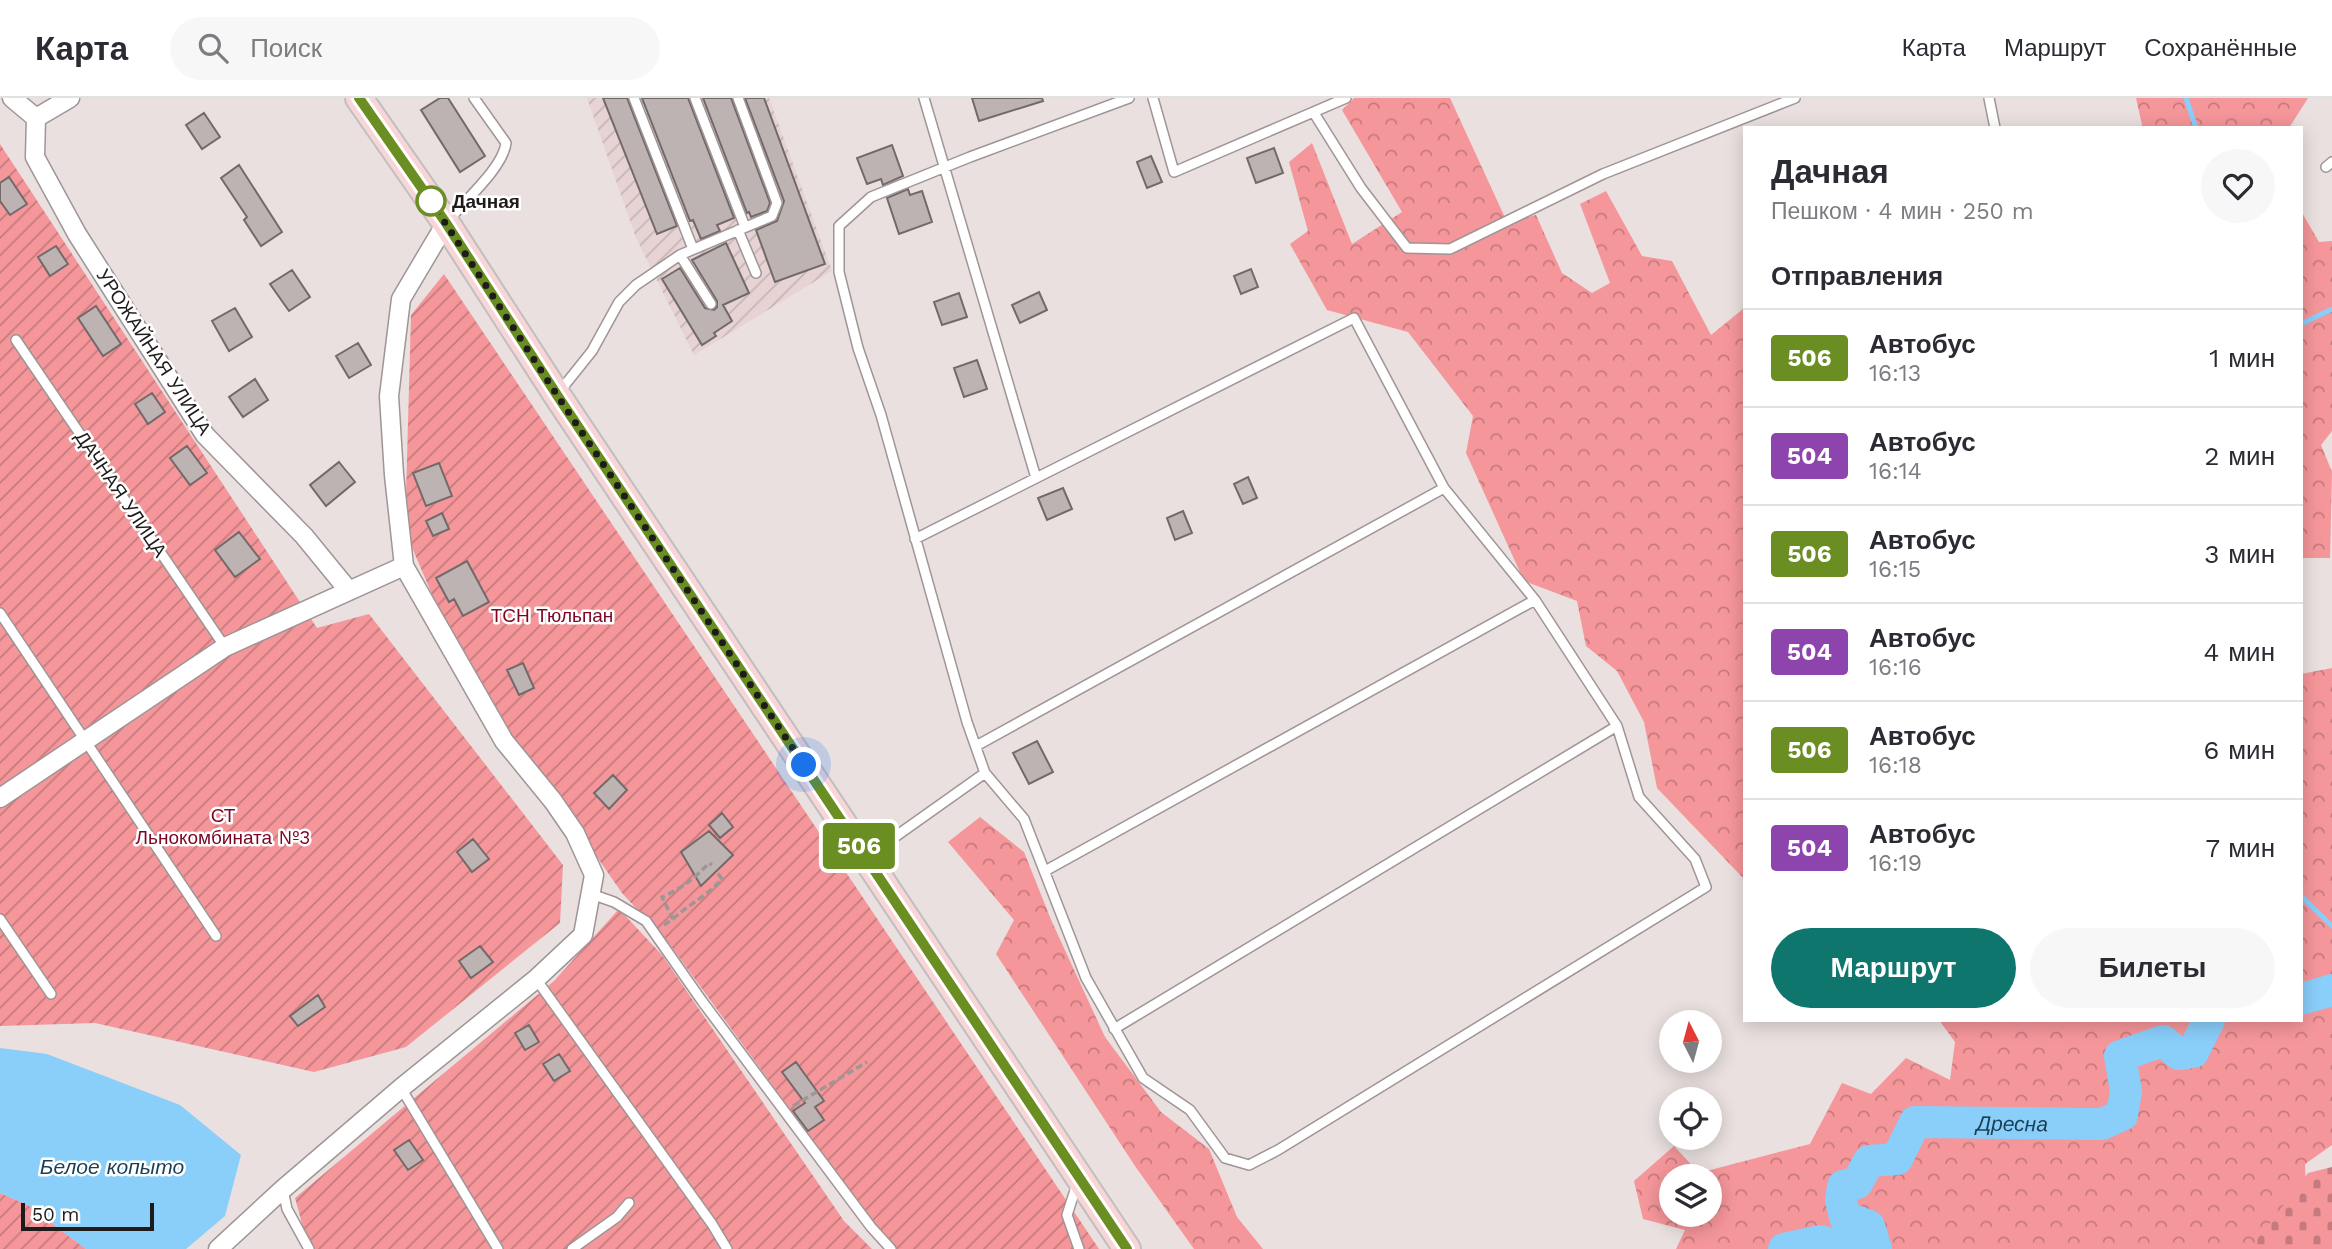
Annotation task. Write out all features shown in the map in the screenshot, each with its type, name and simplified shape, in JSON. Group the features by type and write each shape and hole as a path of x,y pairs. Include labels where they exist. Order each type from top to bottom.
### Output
{"main road":[{"path":"359,98 446,223 557,395 1127,1249"}],"street":[{"path":"12,98 36,118 70,98"},
{"name":"УРОЖАЙНАЯ УЛИЦА","path":"36,118 35,157 77,234 205,435 304,536 349,591"},
{"path":"218,1249 283,1189 401,1088 536,979 583,935 594,875 575,832 504,741 404,566 389,396 399,313 401,299 446,223"},
{"path":"0,798 225,647 404,566"}],"lane":[{"path":"446,223 498,165 505,152 506,143 474,98"},
{"path":"634,98 694,249"},
{"path":"695,98 756,273"},
{"path":"557,395 592,351 619,302 636,285 680,255 772,216 778,203 738,98"},
{"path":"924,98 1036,478"},
{"path":"915,539 1354,318 1444,488 1535,600 1617,726 1639,797 1695,859 1706,887 1278,1150 1249,1165 1225,1158 1190,1110 1143,1078 1086,978 1024,819 985,773 915,539 881,415 858,348 839,272 839,226 870,197 1129,98"},
{"path":"1153,98 1174,172 1346,98"},
{"path":"1314,113 1361,188 1407,248 1450,249 1603,174 1795,98"},
{"path":"1989,98 1995,126"},
{"path":"680,255 711,304"},
{"name":"ДАЧНАЯ УЛИЦА","path":"16,340 225,647"},
{"path":"976,746 1444,488"},
{"path":"1045,871 1535,600"},
{"path":"0,612 216,936"},
{"path":"1114,1029 1617,726"},
{"path":"866,857 985,773"},
{"path":"591,894 614,902 646,921 702,1001 871,1227 891,1249"},
{"path":"0,919 51,994"},
{"path":"536,979 712,1224 727,1249"},
{"path":"401,1088 498,1249"},
{"path":"1079,1177 1067,1215 1079,1249"},
{"path":"283,1189 287,1209 309,1249"},
{"path":"572,1249 617,1217 629,1203"}],"path":[{"path":"673,919 662,897 694,879 709,863 712,865"},
{"path":"654,932 714,888 722,880 716,872"},
{"path":"785,1110 867,1062"}],"shaded area":[{"path":"587,98 769,98 832,271 694,355 636,238"}],"green space":[{"path":"1354,98 1450,98 1507,222 1536,215 1562,273 1592,293 1610,283 1580,204 1606,191 1642,256 1672,261 1711,335 1743,309 1743,878 1657,788 1644,722 1617,671 1586,646 1577,601 1524,581 1466,453 1473,416 1408,332 1327,310 1290,244 1308,231 1289,162 1312,143 1352,244 1402,212 1342,110"},
{"path":"2136,98 2308,98 2290,126 2142,125"},
{"name":"СТ Льнокомбината №3","path":"0,144 317,628 369,614 563,865 560,923 406,1047 314,1072 95,1023 0,1026"},
{"path":"2303,214 2319,242 2332,241 2332,431 2321,445 2332,472 2330,558 2303,558"},
{"name":"ТСН Тюльпан","path":"444,274 1099,1249 892,1249 670,945 622,893 460,660 405,531 411,315"},
{"path":"2332,668 2332,1145 2305,1164 2307,1230 2330,1249 1676,1249 1685,1230 1674,1227 1722,1227 1722,1167 1810,1144 1842,1083 1871,1094 1906,1058 1950,1080 1955,1042 1940,1022 2303,1022 2303,674"},
{"path":"980,817 1024,852 1052,922 1105,1037 1161,1112 1209,1149 1237,1217 1263,1249 1194,1249 1135,1166 996,954 1014,920 948,842"},
{"path":"619,909 662,955 844,1221 872,1249 309,1249 295,1198 554,981"},
{"path":"1669,1150 1678,1150 1691,1164 1659,1164 1659,1223 1643,1219 1634,1181"},
{"path":"2332,1167 2332,1249 2250,1249 2308,1173"},
{"path":"0,1193 28,1205 86,1249 0,1249"}],"water":[{"name":"Белое копыто","path":"0,1048 47,1054 180,1105 241,1155 225,1216 186,1249 86,1249 28,1205 0,1193"}],"building":[{"path":"440,98 448,98 485,156 460,172 421,110"},
{"path":"603,98 627,98 677,226 657,234"},
{"path":"642,98 688,98 734,218 717,225 720,231 701,239 693,220 690,221"},
{"path":"703,98 731,98 770,203 767,211 751,217 749,212 747,213"},
{"path":"745,98 764,98 825,264 775,282 756,230 777,221 784,201"},
{"path":"972,98 1042,98 1043,101 979,121"},
{"path":"204,113 220,137 202,149 186,125"},
{"path":"892,145 903,176 883,185 881,179 867,184 857,158"},
{"path":"1274,148 1283,173 1256,183 1247,158"},
{"path":"1151,156 1162,182 1147,188 1137,162"},
{"path":"239,165 282,232 261,246 244,220 247,217 221,178"},
{"path":"9,177 27,204 10,215 0,201 0,183"},
{"path":"908,189 910,195 922,191 932,222 899,234 887,198"},
{"path":"726,243 749,293 723,305 732,321 702,345 662,279 680,268 705,308 714,310 717,301 692,260"},
{"path":"56,246 68,264 50,276 38,257"},
{"path":"1251,269 1258,287 1241,294 1234,276"},
{"path":"292,270 310,297 289,311 270,284"},
{"path":"1039,292 1047,310 1020,323 1012,305"},
{"path":"959,293 967,317 942,325 934,302"},
{"path":"96,306 121,344 103,356 78,318"},
{"path":"235,308 252,337 229,351 212,321"},
{"path":"358,343 371,365 349,378 336,356"},
{"path":"977,360 987,389 964,397 954,368"},
{"path":"255,379 268,400 243,417 229,397"},
{"path":"152,393 165,412 148,424 135,404"},
{"path":"187,446 207,473 190,485 170,458"},
{"path":"339,462 355,482 326,506 310,485"},
{"path":"439,463 452,496 426,506 413,473"},
{"path":"1248,477 1257,498 1243,504 1234,484"},
{"path":"1063,488 1072,509 1047,520 1038,498"},
{"path":"1183,511 1192,533 1175,540 1167,518"},
{"path":"442,513 449,529 433,536 426,521"},
{"path":"239,532 260,559 235,577 215,550"},
{"path":"467,561 489,602 463,616 454,599 449,602 436,578"},
{"path":"523,663 534,688 519,695 507,670"},
{"path":"1037,741 1053,772 1029,784 1013,753"},
{"path":"613,775 627,790 609,809 594,793"},
{"path":"722,813 733,827 720,838 709,825"},
{"path":"709,831 733,855 701,886 681,852"},
{"path":"473,839 489,859 472,872 457,852"},
{"path":"480,946 493,962 471,978 459,961"},
{"path":"318,995 325,1007 298,1026 290,1016"},
{"path":"529,1025 539,1042 525,1050 515,1033"},
{"path":"559,1054 570,1071 554,1081 543,1064"},
{"path":"796,1062 824,1101 815,1107 824,1120 808,1131 793,1111 805,1103 782,1072"},
{"path":"409,1140 423,1160 408,1170 394,1150"}],"waterway":[{"path":"2186,98 2195,126"},
{"path":"2303,323 2332,309"},
{"path":"2303,898 2332,926"},
{"name":"Дресна","path":"2303,998 2332,990"},
{"name":"Дресна","path":"1876,1249 1869,1226 1845,1217 1841,1200 1843,1186 1857,1183 1869,1161 1897,1159 1915,1122 2102,1124 2122,1115 2126,1091 2120,1056 2163,1041 2179,1054 2193,1052 2208,1022"},
{"name":"Дресна","path":"1784,1249 1821,1241 1848,1249"}],"bus line":[{"name":"506","path":"359,98 446,223 557,395 1127,1249"}],"place":[{"name":"Дачная","path":"431,201"}],"route":[{"path":"431,201 804,765"}]}
